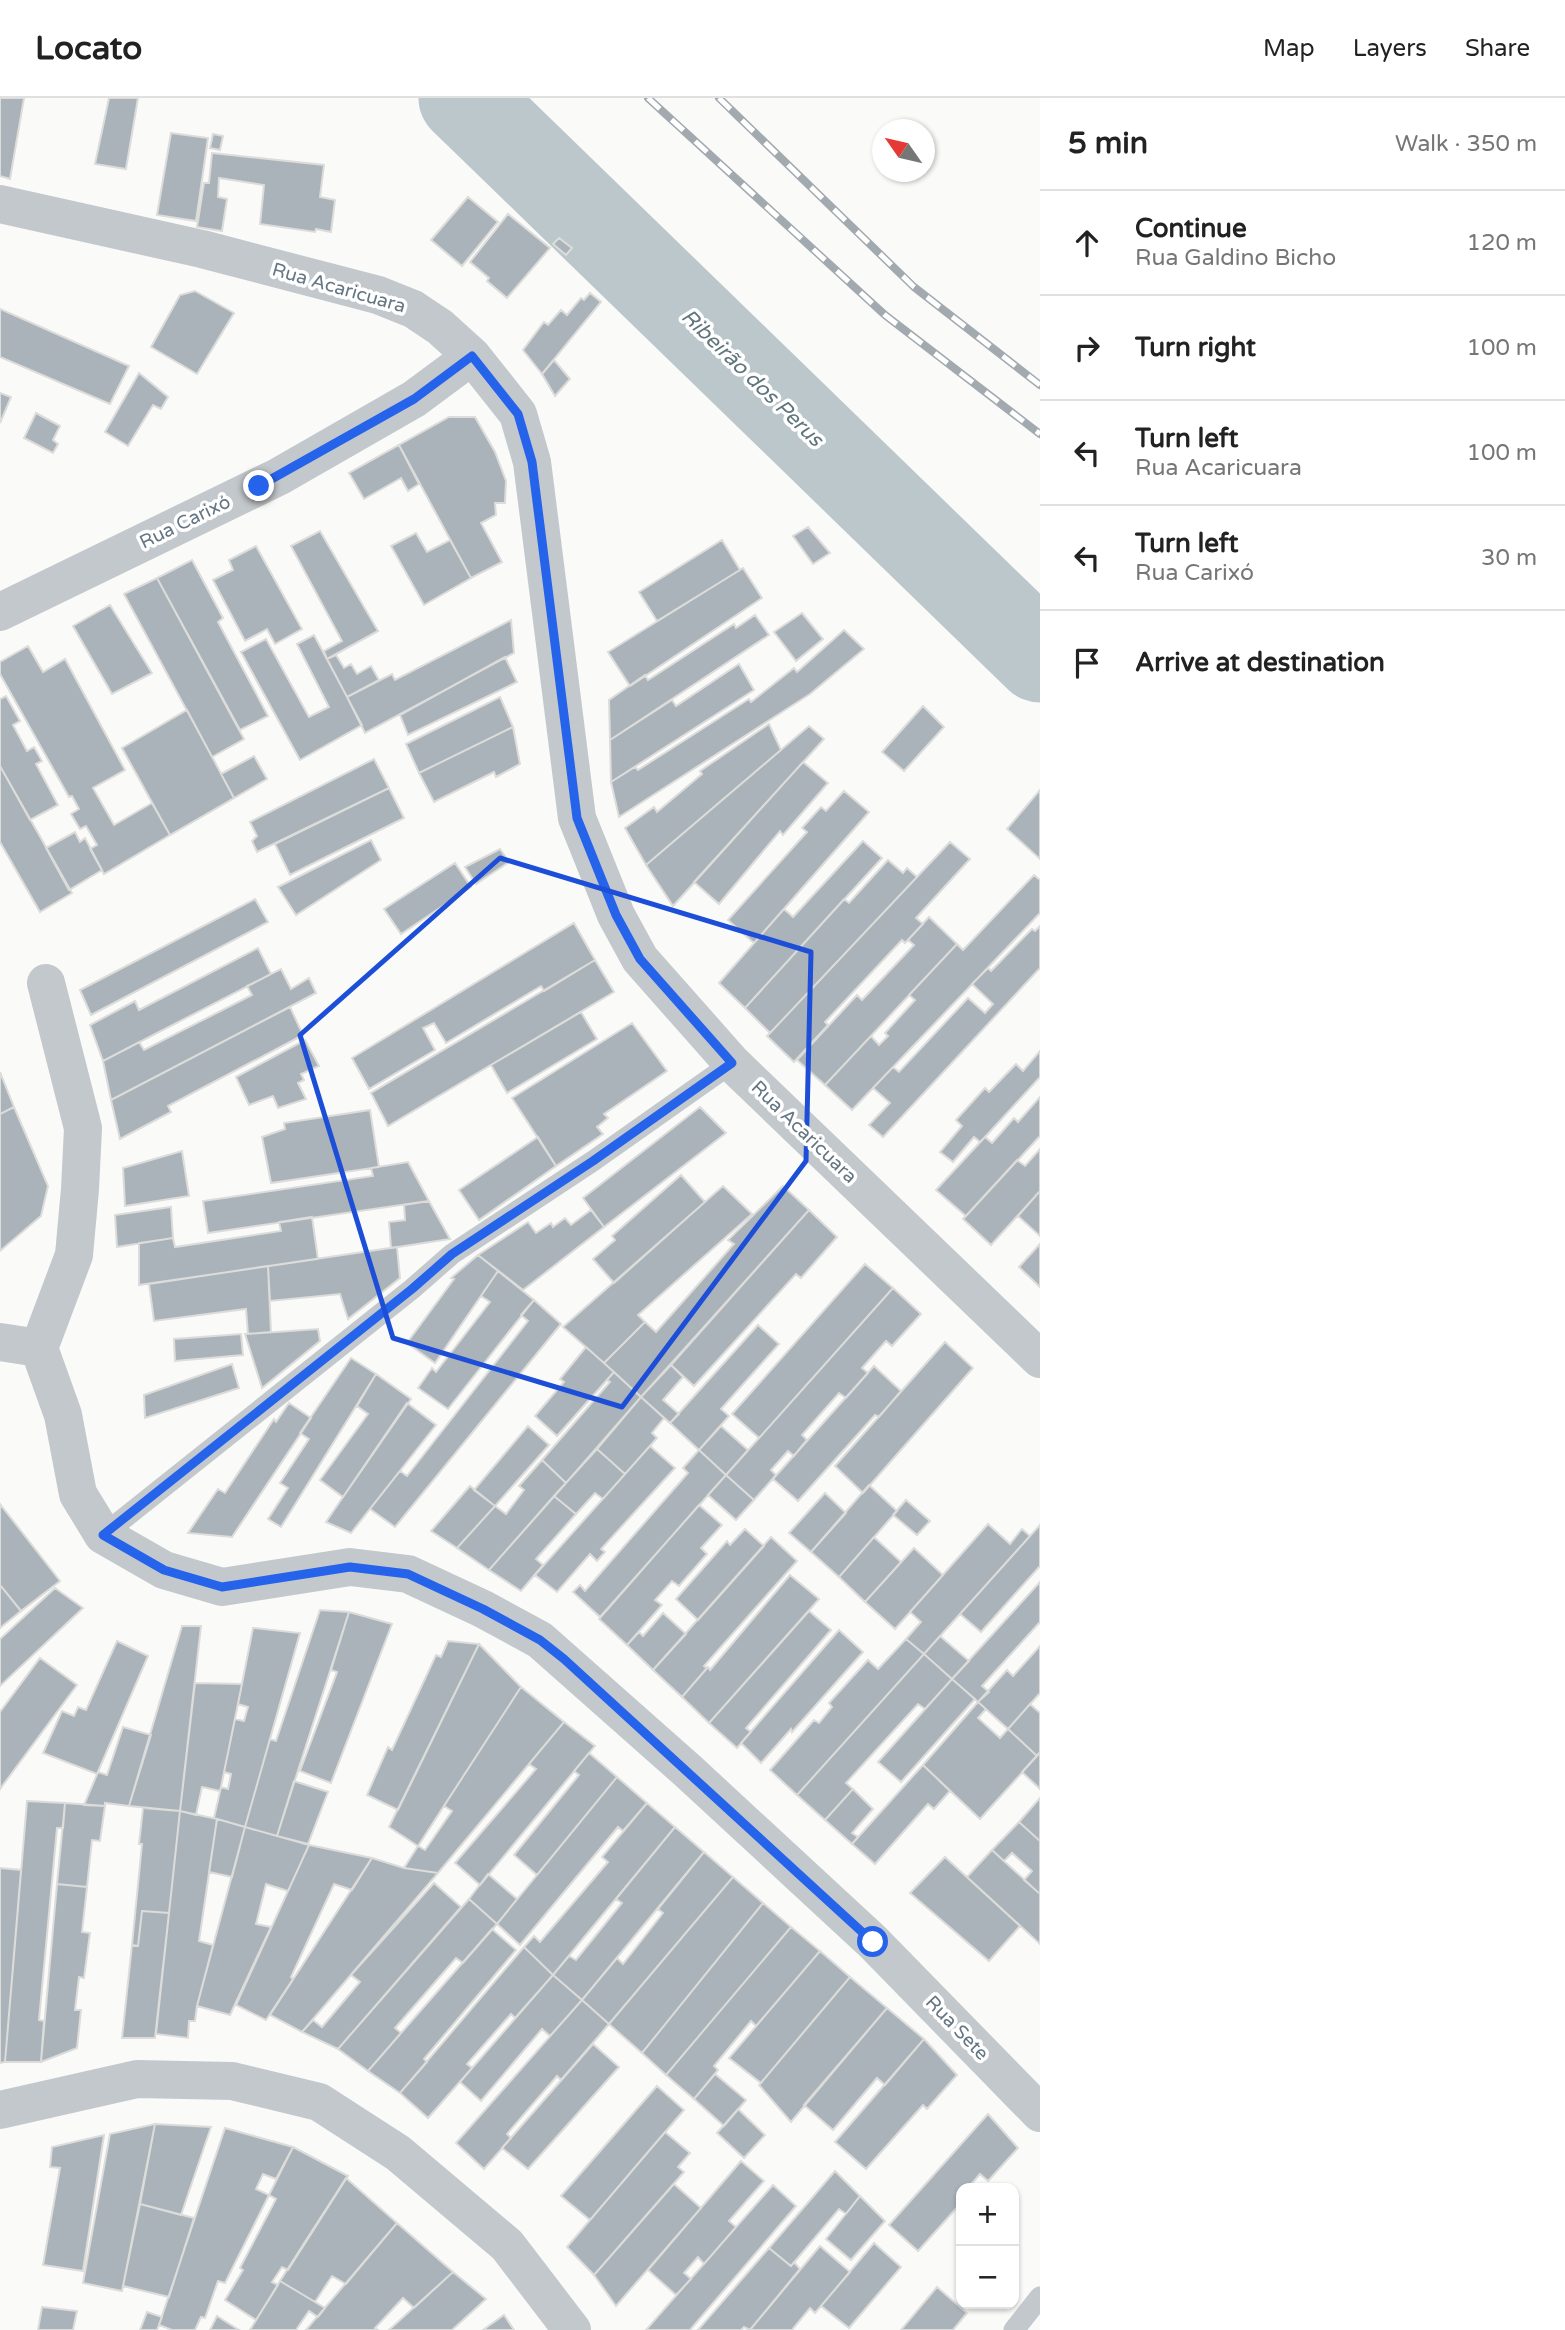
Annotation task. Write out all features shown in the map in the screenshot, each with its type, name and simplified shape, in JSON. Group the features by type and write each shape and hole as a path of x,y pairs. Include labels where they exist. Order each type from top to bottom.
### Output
{"street":[{"name":"Rua Acaricuara","path":"0,204 202,249 378,295 413,309 440,327 472,356 518,414 532,462 577,818 616,915 640,959 732,1063 1040,1359"},
{"name":"Rua Carixó","path":"4,603 278,477 414,399 472,356"},
{"path":"46,983 83,1128 74,1255 39,1348 63,1415 78,1494 103,1535"},
{"path":"0,1342 39,1348"},
{"name":"Rua Sete","path":"103,1535 164,1570 222,1587 350,1567 408,1574 483,1609 540,1640 873,1942 1040,2113"},
{"path":"0,2110 136,2080 232,2081 320,2102 398,2153 507,2245 572,2330"}],"lane":[{"path":"103,1535 412,1289 452,1254 593,1161 732,1063"},
{"path":"1014,2330 1040,2297"}],"highlighted area":[{"path":"500,858 811,952 806,1161 622,1407 393,1338 300,1035"}],"building":[{"path":"0,98 24,98 10,179 0,176"},
{"path":"109,98 138,98 126,169 95,164"},
{"path":"171,133 208,138 196,221 157,215"},
{"path":"213,134 223,136 220,150 210,148"},
{"path":"212,153 324,165 320,197 335,200 331,232 260,224 264,185 219,178 218,197 227,199 222,231 197,227 204,183 209,183"},
{"path":"468,197 498,222 462,266 431,240"},
{"path":"508,214 550,248 507,298 470,262"},
{"path":"559,238 572,248 566,255 553,244"},
{"path":"195,291 234,313 197,374 151,347 180,295"},
{"path":"590,293 601,302 542,374 523,350 544,322 548,325 561,310 567,315 581,298 584,300"},
{"path":"0,309 129,366 110,404 0,357"},
{"path":"554,360 570,379 555,396 542,374"},
{"path":"139,373 168,397 161,409 153,405 128,446 105,432"},
{"path":"0,393 11,397 0,423"},
{"path":"36,413 60,426 53,440 58,444 53,453 24,438"},
{"path":"449,417 475,417 495,452 506,481 505,503 495,503 496,515 481,523 502,562 471,578 399,445"},
{"path":"399,445 419,484 408,491 401,478 364,499 349,473"},
{"path":"808,527 830,553 813,564 793,536"},
{"path":"320,531 378,631 327,659 324,651 342,641 291,546"},
{"path":"416,533 427,552 450,540 471,578 424,605 391,546"},
{"path":"722,540 740,570 657,621 639,592"},
{"path":"256,546 302,629 275,644 267,629 245,641 213,580 233,570 229,560"},
{"path":"192,560 223,618 218,622 268,716 240,730 157,578"},
{"path":"743,568 762,598 630,686 608,652"},
{"path":"157,578 244,739 212,757 124,594"},
{"path":"110,605 152,673 112,694 73,626"},
{"path":"802,613 823,639 796,661 774,632"},
{"path":"755,615 769,635 610,740 609,700 645,675 648,680 734,624 736,628"},
{"path":"511,620 514,653 365,733 347,697 392,674 395,680"},
{"path":"844,630 864,649 810,694 619,817 611,782 635,767 638,770 749,699 751,702 794,668 797,672"},
{"path":"314,635 362,725 300,760 241,652 266,639 309,717 329,707 297,644"},
{"path":"28,646 43,672 65,659 125,770 93,788 114,825 152,803 170,835 104,874 90,849 97,845 86,826 80,829 71,814 79,809 72,796 69,797 0,674 0,662"},
{"path":"336,655 344,668 351,664 357,674 371,666 379,680 347,697 327,659"},
{"path":"505,657 517,682 408,735 400,715"},
{"path":"739,664 754,690 611,782 610,740 672,700 676,706"},
{"path":"6,696 20,721 13,725 27,751 34,747 42,761 36,764 58,805 30,820 0,766 0,699"},
{"path":"500,697 513,727 419,773 406,744"},
{"path":"923,706 944,727 904,771 882,752"},
{"path":"187,710 234,798 170,835 122,748"},
{"path":"769,724 781,750 646,865 625,828 654,807 657,812 702,774 700,771"},
{"path":"809,726 824,739 673,906 646,865"},
{"path":"513,727 520,764 496,777 494,772 434,802 419,773"},
{"path":"254,756 267,779 234,798 221,774"},
{"path":"374,759 389,788 257,852 252,841 257,836 250,822"},
{"path":"803,762 828,783 783,835 780,831 719,904 694,882"},
{"path":"0,766 72,893 40,912 0,842"},
{"path":"389,788 404,818 290,875 275,844"},
{"path":"1040,790 1040,859 1007,829"},
{"path":"844,791 869,812 754,943 728,920 807,832 802,828 821,807 826,811"},
{"path":"75,832 80,842 85,838 102,870 69,890 46,848"},
{"path":"371,840 381,860 296,915 278,887"},
{"path":"863,841 882,858 745,1008 719,983 784,909 793,917"},
{"path":"950,842 970,859 916,918 923,924 905,943 902,940 825,1022 828,1025 794,1062 767,1036"},
{"path":"500,849 509,862 476,884 465,867"},
{"path":"888,860 903,873 907,868 917,877 770,1033 745,1008 844,899 849,903"},
{"path":"455,863 471,887 401,934 384,909"},
{"path":"1034,875 1040,880 1040,913 852,1110 825,1085 871,1036 879,1045 888,1036 885,1033 915,1000 909,995 957,944 963,950"},
{"path":"255,899 268,922 91,1015 80,990"},
{"path":"929,917 957,944 825,1085 797,1060 857,995 862,1000 914,945 908,940"},
{"path":"574,923 595,960 544,991 541,986 446,1043 434,1023 423,1028 435,1050 369,1089 352,1058"},
{"path":"1040,926 1040,968 883,1137 869,1125 890,1103 873,1088 893,1067 899,1072 968,998 985,1013 993,1004 972,984 988,968 991,971 1032,929 1035,931"},
{"path":"258,948 271,974 103,1061 90,1025 135,1001 139,1010"},
{"path":"595,960 614,992 388,1126 371,1093"},
{"path":"281,969 291,989 309,978 316,993 111,1100 103,1061 139,1042 144,1050 252,995 247,986"},
{"path":"290,1007 303,1035 168,1106 171,1112 120,1139 111,1100"},
{"path":"581,1012 597,1039 507,1093 491,1065"},
{"path":"632,1023 667,1071 604,1114 608,1118 597,1127 603,1134 556,1166 512,1098"},
{"path":"305,1040 319,1066 301,1074 304,1080 298,1083 306,1099 278,1108 273,1096 249,1105 236,1077"},
{"path":"1040,1051 1040,1077 985,1137 980,1142 974,1137 953,1162 940,1152 962,1126 956,1120 985,1088 989,1092 1016,1064 1023,1071"},
{"path":"0,1072 14,1107 0,1114"},
{"path":"1040,1097 1040,1136 966,1216 936,1190 985,1137 992,1143 1014,1118 1018,1122"},
{"path":"14,1107 48,1186 41,1216 0,1251 0,1114"},
{"path":"700,1107 726,1133 604,1227 583,1198"},
{"path":"370,1110 379,1167 271,1183 262,1137 285,1129 284,1123"},
{"path":"538,1137 556,1166 479,1220 459,1190"},
{"path":"1040,1149 1040,1191 991,1245 963,1219 1017,1160 1025,1166"},
{"path":"182,1151 189,1196 125,1206 123,1168"},
{"path":"408,1162 429,1201 208,1233 203,1201 373,1176 371,1168"},
{"path":"681,1175 705,1202 614,1283 593,1259 615,1240 612,1236"},
{"path":"723,1186 752,1214 638,1315 645,1322 604,1363 563,1327"},
{"path":"783,1186 809,1210 641,1397 604,1363 645,1322 656,1332 734,1244 728,1240"},
{"path":"1040,1191 1040,1236 1018,1216"},
{"path":"429,1201 450,1239 391,1248 389,1222 405,1220 404,1205"},
{"path":"171,1207 173,1238 117,1247 115,1215"},
{"path":"591,1210 604,1227 523,1290 478,1255 528,1222 536,1233 551,1223 553,1227 565,1218 571,1225"},
{"path":"809,1210 837,1237 801,1278 796,1274 694,1386 671,1365"},
{"path":"312,1217 318,1259 139,1285 139,1243 173,1238 175,1247 281,1231 279,1222"},
{"path":"1040,1244 1040,1287 1019,1267"},
{"path":"397,1247 400,1278 348,1319 340,1294 270,1301 268,1266"},
{"path":"478,1255 498,1271 435,1363 407,1343 454,1279 451,1278"},
{"path":"865,1264 893,1288 759,1438 732,1414"},
{"path":"268,1266 271,1332 248,1334 246,1309 154,1321 149,1284"},
{"path":"498,1271 534,1300 448,1409 418,1388 432,1368 436,1372 490,1302 481,1296"},
{"path":"893,1288 921,1314 892,1346 886,1341 862,1368 868,1373 846,1398 839,1393 802,1435 807,1440 794,1456 788,1451 771,1470 776,1475 754,1500 726,1475"},
{"path":"534,1300 561,1324 395,1527 370,1509 400,1471 407,1476 528,1321 521,1315"},
{"path":"758,1325 779,1344 721,1409 729,1416 699,1450 670,1423"},
{"path":"318,1329 320,1341 262,1388 245,1334"},
{"path":"241,1334 243,1355 175,1361 174,1339"},
{"path":"945,1342 973,1368 863,1493 835,1466"},
{"path":"586,1347 614,1372 557,1436 535,1416 564,1382 560,1379"},
{"path":"351,1358 376,1374 281,1527 268,1519 288,1488 280,1483 309,1439 300,1433"},
{"path":"232,1364 239,1388 145,1418 144,1395"},
{"path":"671,1365 683,1377 663,1400 679,1414 670,1423 641,1397"},
{"path":"874,1366 901,1391 879,1417 875,1415 798,1501 773,1479"},
{"path":"614,1372 641,1397 566,1483 542,1460 610,1382 607,1380"},
{"path":"376,1374 411,1399 343,1497 320,1480 368,1414 357,1406"},
{"path":"641,1397 664,1418 652,1433 657,1438 625,1474 597,1449"},
{"path":"289,1403 311,1418 232,1537 188,1533 218,1489 225,1493 274,1419 276,1422"},
{"path":"407,1403 436,1425 351,1533 326,1522"},
{"path":"528,1426 549,1445 495,1506 474,1490"},
{"path":"721,1426 748,1450 726,1475 699,1450"},
{"path":"650,1446 675,1468 601,1549 605,1552 597,1561 590,1554 557,1592 535,1575"},
{"path":"597,1449 625,1474 603,1499 595,1493 576,1514 554,1496"},
{"path":"699,1450 726,1475 600,1617 573,1592 580,1585 585,1591 688,1473 683,1468"},
{"path":"542,1460 566,1483 489,1570 457,1548 495,1506 506,1514 524,1490 519,1486"},
{"path":"726,1475 754,1500 736,1520 708,1495"},
{"path":"869,1485 897,1511 839,1577 811,1552"},
{"path":"470,1486 495,1506 457,1548 431,1531"},
{"path":"825,1493 846,1513 811,1552 789,1533"},
{"path":"554,1496 576,1514 536,1559 543,1565 521,1591 489,1570"},
{"path":"906,1500 930,1521 917,1535 893,1515"},
{"path":"0,1504 60,1581 21,1611 0,1585"},
{"path":"699,1505 722,1525 701,1548 707,1554 679,1586 672,1581 655,1600 662,1605 627,1645 599,1619"},
{"path":"988,1524 1010,1544 1022,1529 1030,1536 924,1654 906,1639 921,1622 910,1612"},
{"path":"1040,1525 1040,1566 981,1632 960,1614"},
{"path":"745,1529 764,1546 698,1620 676,1599 727,1541 730,1545"},
{"path":"771,1537 797,1561 704,1666 707,1668 682,1697 653,1670"},
{"path":"874,1537 901,1562 865,1602 839,1577"},
{"path":"914,1548 943,1575 895,1629 865,1602"},
{"path":"790,1575 819,1599 709,1723 682,1697 708,1667 710,1670"},
{"path":"1040,1582 1040,1622 982,1686 989,1692 978,1702 952,1679"},
{"path":"0,1585 21,1611 0,1628"},
{"path":"55,1588 83,1608 0,1686 0,1639"},
{"path":"320,1610 349,1612 277,1836 245,1827 270,1739 276,1741"},
{"path":"809,1611 831,1630 746,1728 751,1732 737,1748 709,1723"},
{"path":"349,1612 392,1624 331,1783 300,1771 337,1672 331,1670"},
{"path":"663,1613 686,1634 653,1670 627,1645 639,1632 643,1636"},
{"path":"182,1626 201,1626 180,1811 129,1806"},
{"path":"253,1628 300,1633 245,1827 214,1818 221,1787 228,1789 231,1774 224,1772 235,1719 244,1721 248,1707 238,1704"},
{"path":"839,1630 863,1652 761,1763 741,1743"},
{"path":"940,1636 969,1661 952,1679 924,1654"},
{"path":"906,1639 924,1654 797,1795 770,1770 814,1720 819,1723 832,1707 829,1703 868,1660 878,1669"},
{"path":"117,1641 148,1656 97,1774 43,1753 62,1711 74,1716 78,1707 86,1710"},
{"path":"448,1641 479,1644 398,1810 367,1795 388,1747 392,1750 436,1655 441,1657"},
{"path":"479,1644 521,1687 418,1846 389,1827"},
{"path":"1040,1646 1040,1693 1008,1729 978,1702 1007,1670 1013,1676"},
{"path":"924,1654 952,1679 925,1709 918,1704 846,1783 853,1789 825,1820 797,1795"},
{"path":"40,1658 77,1685 0,1789 0,1712"},
{"path":"952,1679 975,1699 901,1782 878,1762"},
{"path":"195,1683 242,1684 220,1791 202,1787 196,1815 180,1811"},
{"path":"521,1687 564,1722 438,1873 404,1868 418,1846 425,1850 452,1811 444,1806"},
{"path":"978,1702 986,1709 978,1718 1000,1738 1008,1729 1037,1756 980,1819 923,1765"},
{"path":"1030,1704 1040,1713 1040,1752 1037,1756 1008,1729"},
{"path":"564,1722 595,1746 480,1885 455,1863 536,1769 529,1764"},
{"path":"123,1727 151,1735 129,1806 105,1803 105,1806 84,1805 98,1772 107,1775"},
{"path":"1040,1752 1040,1789 1022,1772"},
{"path":"589,1753 617,1777 537,1875 514,1855 579,1775 574,1771"},
{"path":"923,1765 950,1791 934,1809 928,1804 875,1864 852,1844"},
{"path":"617,1777 647,1803 623,1831 618,1827 520,1945 497,1924"},
{"path":"294,1781 328,1792 308,1844 277,1836"},
{"path":"853,1789 873,1809 852,1833 858,1837 852,1844 825,1820"},
{"path":"1040,1798 1040,1841 1019,1822"},
{"path":"27,1801 65,1803 63,1828 57,1828 39,2020 44,2021 41,2062 5,2062"},
{"path":"65,1803 105,1806 100,1841 92,1840 87,1887 57,1884"},
{"path":"647,1803 675,1827 553,1975 524,1947 534,1936 540,1942 608,1862 602,1857"},
{"path":"143,1808 180,1811 169,1913 142,1911 138,1946 132,1945"},
{"path":"180,1811 217,1819 199,1941 213,1945 195,2021 189,2021 188,2038 156,2034"},
{"path":"217,1819 245,1827 232,1877 209,1872"},
{"path":"1019,1822 1040,1841 1040,1894 1024,1880 1032,1871 1012,1853 1004,1861 992,1850"},
{"path":"245,1827 309,1845 288,1891 266,1884 256,1924 271,1927 230,2015 197,2006"},
{"path":"675,1827 704,1852 582,2000 553,1975 569,1956 576,1960 622,1903 616,1899"},
{"path":"309,1845 372,1858 352,1890 334,1884 291,1977 293,1979 266,2020 236,2005"},
{"path":"992,1850 1040,1894 1040,1944 967,1877"},
{"path":"704,1852 733,1877 609,2024 582,2000 617,1958 623,1964 663,1913 658,1909"},
{"path":"945,1857 1020,1926 989,1961 910,1893"},
{"path":"372,1858 404,1868 438,1873 302,2032 270,2015"},
{"path":"0,1868 21,1870 5,2062 0,2063"},
{"path":"488,1874 517,1899 497,1924 469,1899"},
{"path":"733,1877 763,1903 642,2053 609,2024"},
{"path":"434,1883 461,1907 338,2049 302,2032 313,2020 322,2027 360,1982 351,1975"},
{"path":"57,1884 87,1887 82,1932 90,1933 84,1978 79,1977 75,2010 81,2010 77,2048 41,2062"},
{"path":"469,1899 497,1924 463,1963 456,1958 395,2028 401,2033 368,2071 338,2049"},
{"path":"763,1903 791,1927 666,2075 642,2053"},
{"path":"142,1911 169,1913 155,2038 122,2038 132,1945 138,1946"},
{"path":"791,1927 820,1951 756,2026 751,2021 714,2066 718,2070 694,2099 666,2075"},
{"path":"492,1929 516,1950 424,2059 427,2062 400,2093 368,2071"},
{"path":"524,1947 553,1975 515,2018 511,2014 467,2064 472,2068 428,2118 400,2093"},
{"path":"820,1951 850,1977 761,2083 729,2058"},
{"path":"553,1975 582,2000 550,2036 542,2029 481,2101 460,2082"},
{"path":"850,1977 887,2008 791,2122 759,2085"},
{"path":"582,2000 609,2024 561,2080 557,2076 507,2134 511,2138 484,2169 456,2143"},
{"path":"887,2008 924,2039 885,2085 877,2078 833,2130 804,2105"},
{"path":"924,2039 957,2075 927,2109 923,2105 866,2169 835,2142"},
{"path":"593,2044 619,2067 528,2169 502,2148"},
{"path":"715,2074 746,2100 724,2126 694,2099"},
{"path":"657,2086 684,2110 590,2220 561,2196"},
{"path":"738,2109 765,2135 744,2158 717,2133"},
{"path":"988,2114 1018,2148 988,2181 980,2174 972,2183 956,2183 956,2209 918,2251 889,2225"},
{"path":"155,2124 122,2291 83,2283 110,2134"},
{"path":"155,2124 211,2127 181,2215 140,2204"},
{"path":"225,2128 293,2147 276,2179 263,2174 256,2189 269,2195 225,2283 218,2281 205,2318 201,2317 195,2330 172,2330 159,2325"},
{"path":"665,2132 690,2153 678,2167 684,2172 594,2275 567,2247"},
{"path":"104,2135 83,2271 43,2265 60,2168 50,2167 52,2147"},
{"path":"293,2147 348,2176 288,2270 282,2267 272,2282 278,2285 256,2320 225,2300 243,2270 240,2268 276,2199 269,2195"},
{"path":"741,2161 764,2181 729,2221 736,2227 704,2264 698,2257 684,2273 691,2279 676,2295 648,2270"},
{"path":"835,2171 860,2196 846,2214 839,2209 791,2266 769,2248"},
{"path":"346,2178 397,2223 346,2284 332,2276 315,2302 280,2281"},
{"path":"674,2184 701,2208 616,2306 594,2275"},
{"path":"773,2185 796,2206 690,2330 646,2330"},
{"path":"860,2196 885,2221 851,2260 826,2239"},
{"path":"140,2204 194,2218 169,2297 123,2286"},
{"path":"397,2223 453,2272 414,2308 403,2298 375,2328 378,2330 306,2330"},
{"path":"874,2243 901,2267 849,2328 821,2306"},
{"path":"820,2246 850,2272 815,2313 810,2308 792,2330 750,2330"},
{"path":"769,2248 791,2266 794,2262 800,2269 750,2330 744,2327 741,2330 698,2330"},
{"path":"453,2272 486,2299 452,2330 389,2330"},
{"path":"280,2281 325,2308 318,2317 309,2311 296,2330 250,2330"},
{"path":"937,2287 956,2303 956,2309 962,2309 967,2313 953,2330 901,2330"},
{"path":"42,2307 77,2311 73,2330 38,2330"},
{"path":"147,2312 162,2317 157,2330 140,2330"},
{"path":"504,2315 514,2330 483,2330"},
{"path":"217,2316 239,2330 210,2330"}],"waterway":[{"name":"Ribeirão dos Perus","path":"464,98 1040,657"}],"railway":[{"path":"648,98 885,315 1040,434"},
{"path":"719,98 914,287 1040,385"}],"route":[{"path":"259,486 414,399 472,356 518,414 532,462 577,818 616,915 640,959 732,1063 593,1161 452,1254 412,1289 103,1535 164,1570 222,1587 350,1567 408,1574 483,1609 540,1640 564,1659 873,1942"}]}
